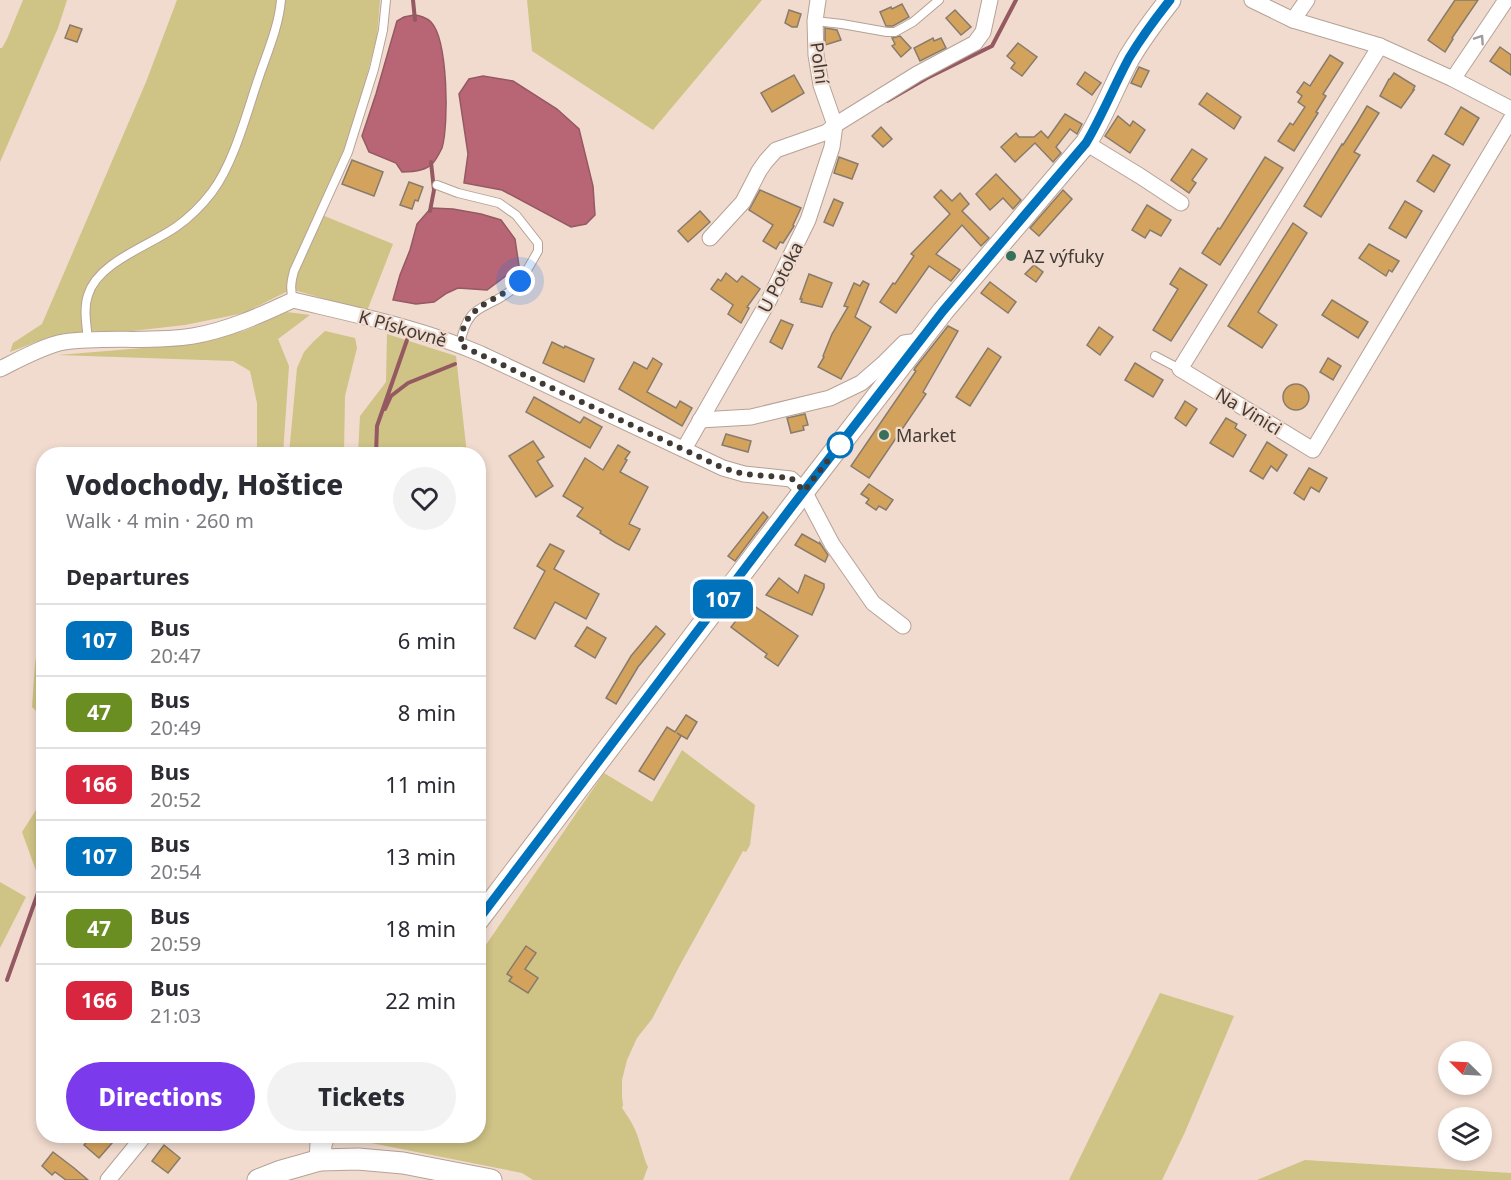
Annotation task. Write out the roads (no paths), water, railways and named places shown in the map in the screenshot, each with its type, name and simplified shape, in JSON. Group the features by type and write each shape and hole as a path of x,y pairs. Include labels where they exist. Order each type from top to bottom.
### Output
{"street":[{"name":"Polní","path":"818,0 815,21 816,55 822,85 835,125"},
{"path":"710,238 743,202 759,171 776,150 827,132 917,74 975,43 983,32 990,0"},
{"path":"486,909 943,311 1086,143 1100,121 1134,51 1170,0"},
{"path":"1252,0 1293,20 1380,46 1453,79 1511,109"},
{"path":"1293,20 1307,0"},
{"path":"1453,79 1506,0"},
{"path":"1180,369 1380,46"},
{"name":"Na Vinici","path":"1180,369 1313,450 1511,119"},
{"name":"U Potoka","path":"684,449 769,300 808,220 832,147 835,125"},
{"path":"1086,143 1181,203"},
{"path":"0,369 62,342 194,336 227,328 293,300"},
{"name":"K Pískovně","path":"293,300 442,338 723,468 744,474 791,478 804,491"},
{"path":"700,420 751,417 830,398 861,383 904,343 918,344"},
{"path":"804,491 832,544 873,603 903,626"},
{"path":"108,1180 138,1143"},
{"path":"320,1160 321,1143"},
{"path":"258,1180 320,1160 358,1159 403,1163 491,1180"}],"lane":[{"path":"88,340 87,296 93,283 102,272 178,226 194,213 212,192 229,164 272,38 281,0"},
{"path":"293,300 291,281 294,271 344,163 374,69 383,30 386,0"},
{"path":"815,21 895,32 913,22 939,0"},
{"path":"437,184 458,193 499,203 516,215 538,243 538,251 520,281 471,315 465,324 460,345"},
{"path":"1155,356 1180,369"}],"waterway":[{"path":"413,0 415,20"},
{"path":"887,101 927,78 992,46 1016,0"},
{"path":"430,211 434,190 431,162"},
{"path":"376,447 377,426 407,340"},
{"path":"385,409 391,396 408,383 455,364"},
{"path":"7,980 36,898"}],"place":[{"name":"AZ výfuky","path":"1011,256"},
{"name":"Market","path":"884,435"}]}
